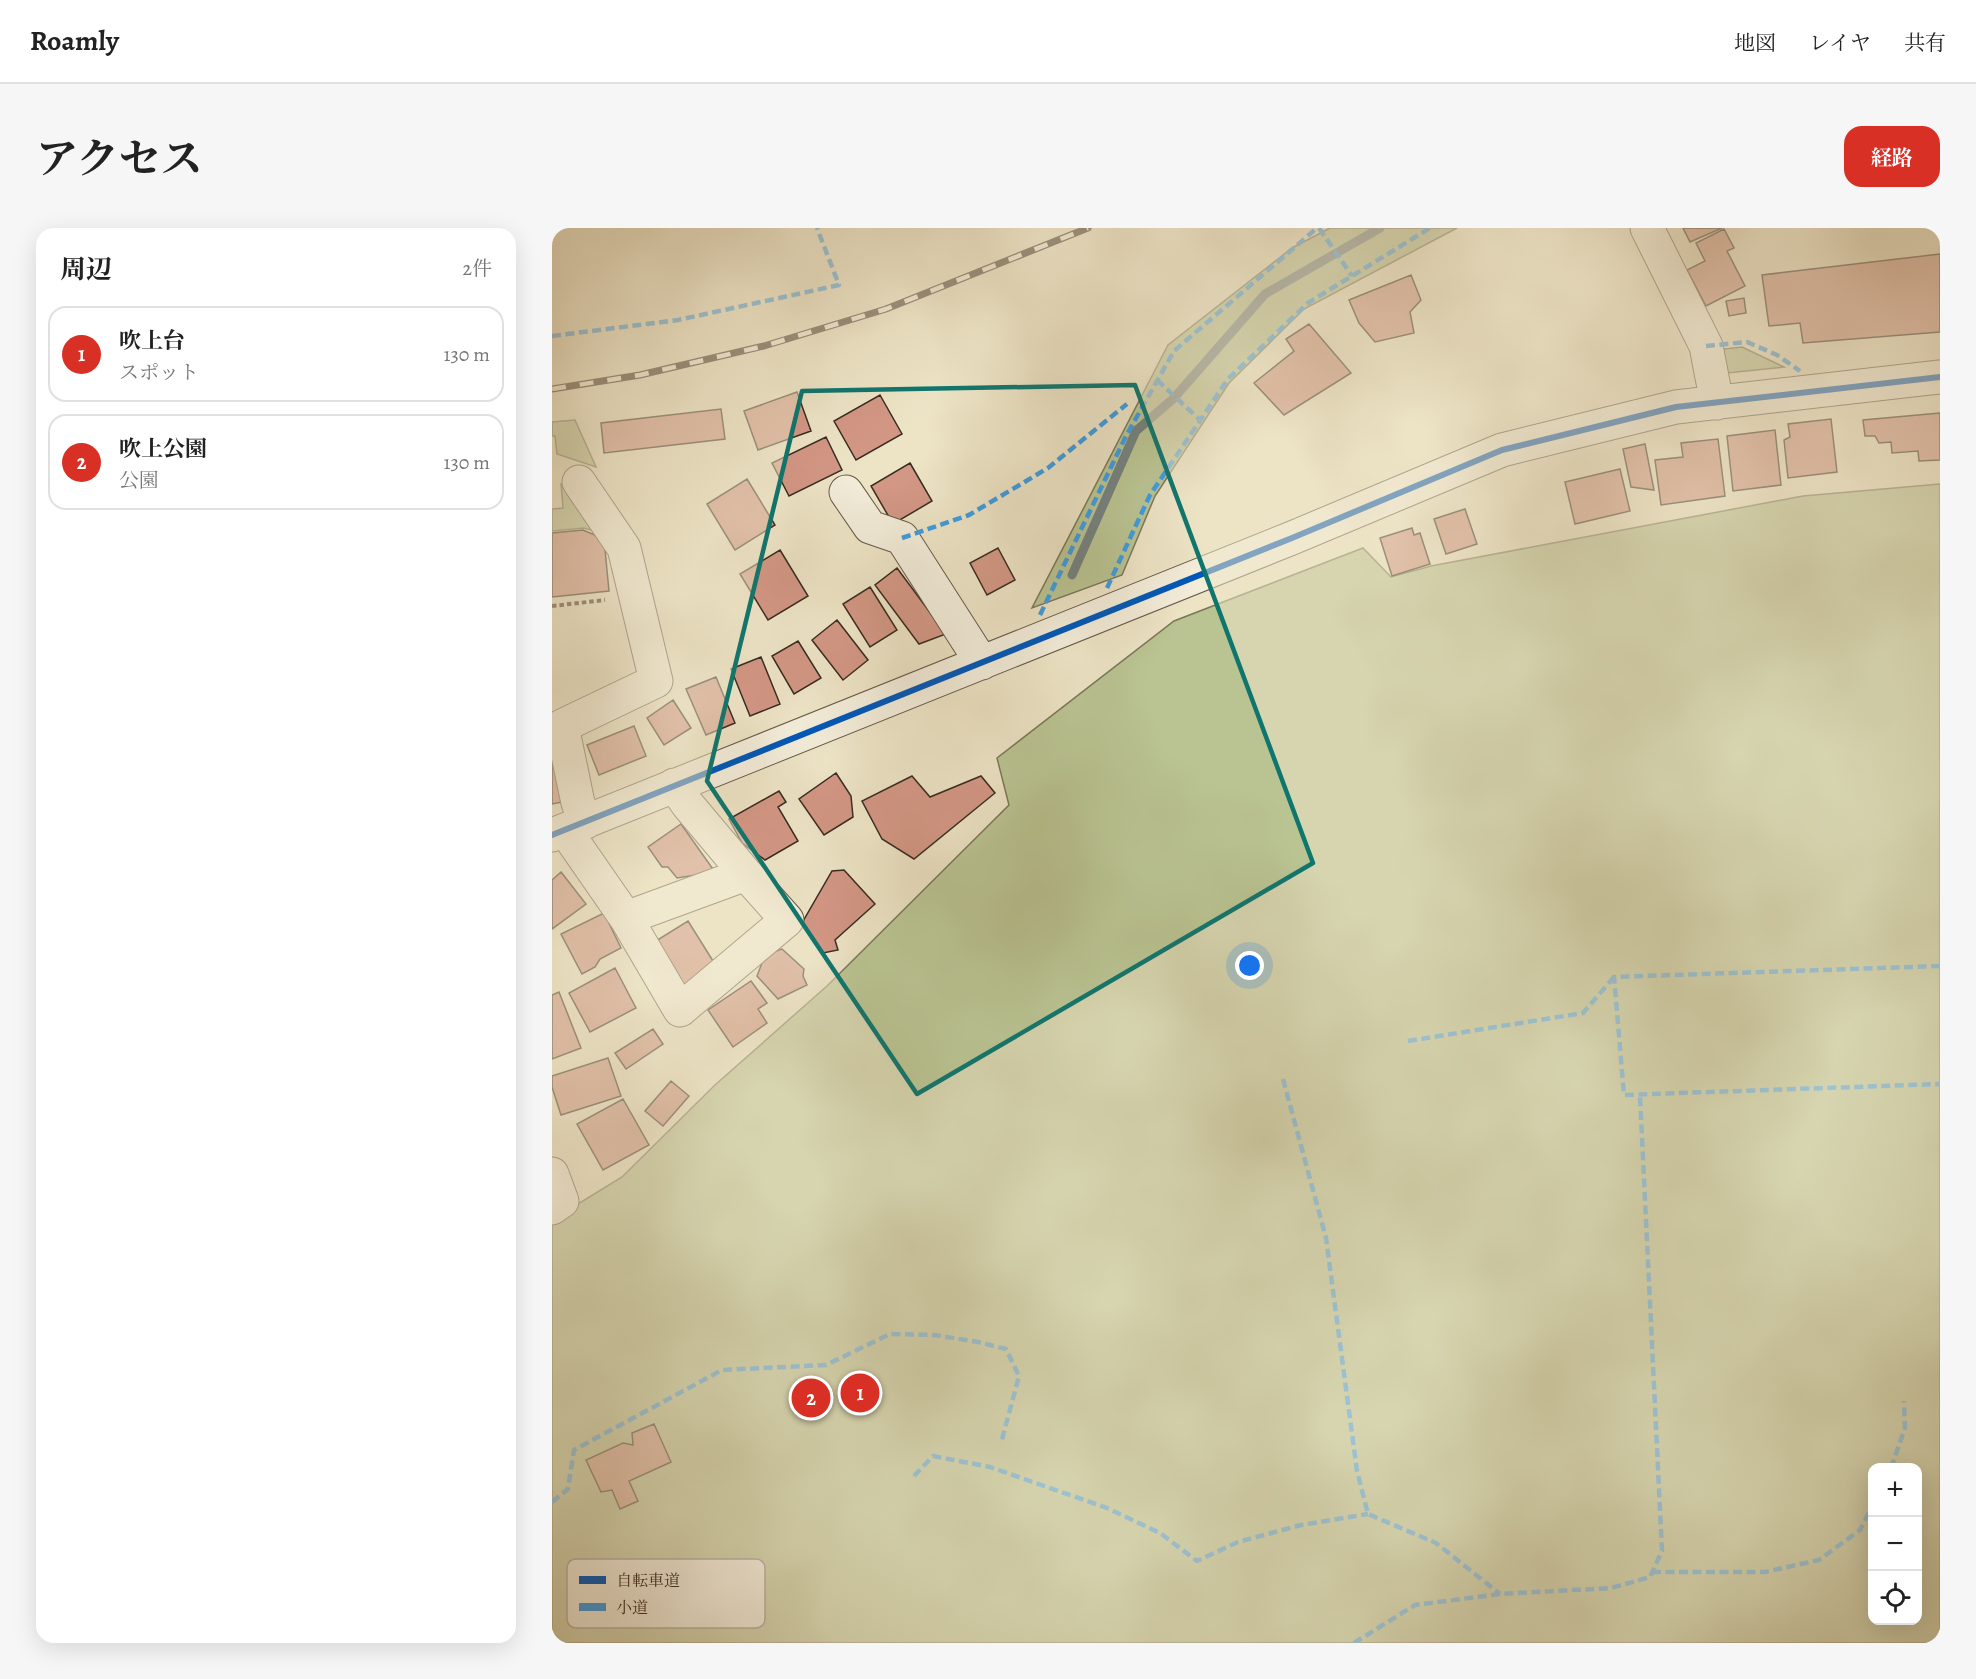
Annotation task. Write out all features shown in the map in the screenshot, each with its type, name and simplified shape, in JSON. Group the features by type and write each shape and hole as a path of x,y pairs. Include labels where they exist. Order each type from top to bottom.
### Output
{"street":[{"path":"1647,228 1706,346 1717,403"},
{"path":"568,829 1292,538 1502,450 1676,407 1940,377"},
{"path":"568,829 578,802 562,726 656,681 624,548 579,482"},
{"path":"846,492 870,527 902,538 982,663"},
{"path":"568,829 626,918 680,1010 787,920 688,805 674,785"},
{"path":"626,918 746,874"},
{"path":"552,1174 562,1201 552,1208"}],"path":[{"path":"552,606 636,596"}],"highlighted area":[{"path":"1135,385 1313,863 917,1094 707,781 802,391"}],"green space":[{"path":"1330,228 1457,228 1304,309 1229,383 1155,496 1122,575 1032,608 1168,345 1292,248"},
{"path":"1742,347 1784,367 1718,374 1716,350"},
{"path":"575,420 596,467 557,454 555,436 552,436 552,422"},
{"path":"561,484 575,484 602,533 584,528 552,531 552,509 563,508"},
{"path":"1940,484 1940,1643 552,1643 552,1220 622,1177 715,1085 827,986 1009,805 997,758 1174,621 1363,548 1391,577 1431,566 1803,496"}],"building":[{"path":"1683,228 1722,228 1690,242"},
{"path":"1724,229 1734,248 1727,251 1745,286 1706,306 1687,270 1705,261 1696,243"},
{"path":"1940,254 1940,332 1803,343 1800,323 1769,326 1762,275"},
{"path":"1411,275 1421,300 1410,312 1414,333 1375,342 1359,323 1349,300"},
{"path":"1744,298 1746,313 1729,316 1726,301"},
{"path":"1309,324 1351,373 1284,415 1254,383 1294,351 1286,339"},
{"path":"797,392 811,431 758,450 744,411"},
{"path":"880,395 902,434 856,460 834,421"},
{"path":"721,409 725,439 604,453 601,423"},
{"path":"1940,413 1940,460 1919,461 1918,451 1892,453 1891,442 1879,443 1875,436 1865,436 1863,420"},
{"path":"1831,419 1837,472 1788,478 1784,440 1790,437 1788,424"},
{"path":"1775,430 1781,485 1733,491 1727,436"},
{"path":"826,437 842,470 789,496 772,463"},
{"path":"1718,439 1725,496 1661,505 1655,460 1683,457 1681,443"},
{"path":"1645,444 1654,490 1631,487 1623,449"},
{"path":"910,463 932,501 893,524 871,486"},
{"path":"1620,469 1630,511 1575,524 1565,482"},
{"path":"747,479 775,525 735,550 707,504"},
{"path":"1465,509 1477,544 1446,554 1434,519"},
{"path":"1412,528 1414,535 1420,533 1430,564 1392,576 1380,538"},
{"path":"583,530 604,539 609,591 552,597 552,533"},
{"path":"998,548 1015,580 987,595 970,563"},
{"path":"780,550 808,596 768,620 740,574"},
{"path":"897,568 946,634 919,644 875,585"},
{"path":"870,587 897,630 870,647 843,604"},
{"path":"837,620 868,660 843,680 812,640"},
{"path":"798,641 821,678 794,694 772,656"},
{"path":"761,657 780,704 750,716 731,669"},
{"path":"716,677 735,723 706,735 686,689"},
{"path":"673,700 691,728 664,745 647,718"},
{"path":"634,726 646,756 599,775 587,745"},
{"path":"552,747 567,801 552,804"},
{"path":"836,773 851,796 853,817 824,835 799,799"},
{"path":"912,776 930,797 981,776 995,793 914,859 882,839 862,801"},
{"path":"779,791 786,802 778,807 798,841 765,860 742,843 729,819"},
{"path":"681,824 715,872 677,878 668,867 662,867 648,847"},
{"path":"844,870 875,904 835,940 838,950 823,953 802,923 832,871"},
{"path":"561,872 586,904 552,929 552,880"},
{"path":"604,913 621,948 600,959 595,967 582,974 561,934"},
{"path":"688,921 713,961 681,992 651,944"},
{"path":"782,949 804,969 803,976 807,985 778,999 757,976 765,955"},
{"path":"615,968 636,1008 590,1032 569,993"},
{"path":"751,981 767,1003 758,1009 767,1023 733,1047 708,1010"},
{"path":"559,992 581,1048 552,1059 552,995"},
{"path":"653,1029 663,1044 626,1069 615,1053"},
{"path":"608,1058 621,1096 561,1115 552,1087 552,1076"},
{"path":"671,1081 689,1096 663,1126 645,1111"},
{"path":"623,1099 649,1145 603,1170 577,1124"},
{"path":"654,1424 671,1462 629,1481 638,1501 620,1509 612,1490 601,1492 586,1460 623,1443 633,1445 632,1433"}],"waterway":[{"path":"1072,575 1136,431 1174,398 1265,294 1380,228"}],"railway":[{"path":"552,389 640,375 764,346 886,309 1088,228"}],"marked path":[{"path":"552,336 678,320 839,285 817,228"},
{"path":"1040,615 1126,436 1174,351 1317,228"},
{"path":"1319,228 1352,276"},
{"path":"1107,588 1150,495 1228,379 1308,303 1430,228"},
{"path":"1706,346 1747,342 1777,355 1800,371"},
{"path":"1157,380 1200,420"},
{"path":"902,538 969,515 1048,468 1127,404"},
{"path":"1940,966 1614,977 1624,1095 1940,1084"},
{"path":"1408,1041 1583,1013 1614,977"},
{"path":"1283,1079 1326,1238 1357,1471 1368,1514 1436,1543 1500,1594"},
{"path":"1354,1643 1415,1605 1500,1594 1611,1588 1650,1577 1662,1551 1640,1096"},
{"path":"552,1502 568,1489 574,1450 722,1370 826,1365 890,1334 935,1335 1006,1349 1019,1376 1001,1443"},
{"path":"1893,1463 1905,1428 1904,1401"},
{"path":"914,1476 933,1456 990,1467 1107,1508 1160,1533 1197,1561 1238,1542 1301,1525 1368,1514"},
{"path":"1652,1572 1765,1572 1819,1560 1860,1530 1868,1515"}],"cycle path":[{"path":"552,835 1292,538 1502,450 1676,407 1940,377"}],"place":[{"name":"吹上台","path":"860,1393"},
{"name":"吹上公園","path":"811,1398"}]}
